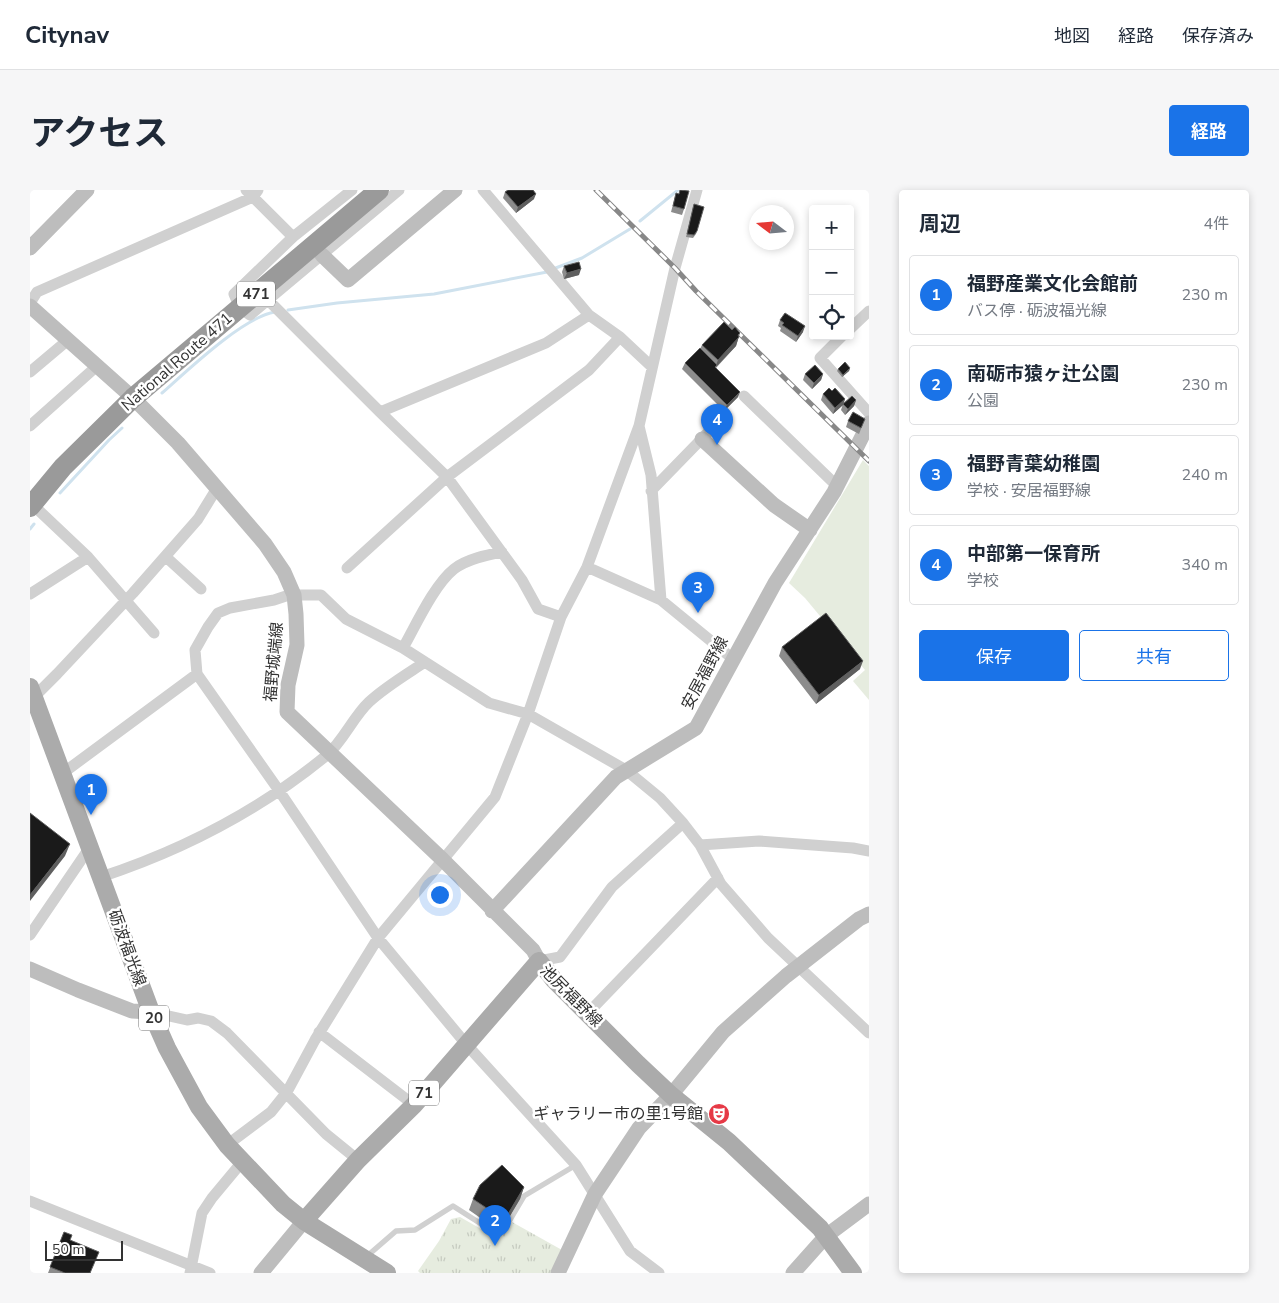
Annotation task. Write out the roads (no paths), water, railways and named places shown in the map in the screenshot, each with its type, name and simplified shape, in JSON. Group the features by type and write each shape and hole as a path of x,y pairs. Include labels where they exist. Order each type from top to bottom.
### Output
{"highway":[{"name":"National Route 471","path":"31,505 63,467 133,398 380,190"}],"main road":[{"path":"30,248 87,190"},
{"path":"322,255 348,280 455,190"},
{"name":"福野城端線","path":"30,304 133,398 178,443 265,544 284,572 294,595 297,646 288,685 287,712 443,860 533,950 539,961"},
{"name":"安居福野線","path":"492,911 616,777 696,728 775,583 837,486 869,423"},
{"path":"702,439 774,505 810,530"},
{"name":"砺波福光線","path":"32,692 151,1012 167,1048 199,1107 227,1145 283,1204 304,1222 387,1273"},
{"path":"558,1273 595,1194 639,1128 671,1095 723,1032 798,966 859,919 869,914"},
{"name":"池尻福野線","path":"304,1222 358,1160 414,1105 539,961 554,980 671,1095 729,1142 826,1236 853,1273"},
{"path":"30,969 132,1011 151,1012"},
{"path":"793,1273 826,1236 869,1204"},
{"path":"260,1273 304,1222"}],"street":[{"path":"352,190 293,237 234,294 240,308 250,315 399,190"},
{"path":"483,190 589,315 620,337 652,368"},
{"path":"227,1145 271,1112 287,1092 320,1032 378,938 496,797 562,617 587,567 639,426 675,268 697,190"},
{"path":"30,304 37,292 252,192 293,237"},
{"path":"268,300 447,476 522,580 538,609 562,617"},
{"path":"854,325 869,311"},
{"path":"380,412 546,342 589,315"},
{"path":"347,568 447,476 589,370 620,337"},
{"path":"30,372 68,340"},
{"path":"838,340 820,358 869,413"},
{"path":"30,426 97,366"},
{"path":"744,396 837,486"},
{"path":"651,491 722,418"},
{"path":"639,426 651,475 661,600"},
{"path":"32,692 126,601 198,519 217,488"},
{"path":"31,505 88,557 154,633"},
{"path":"403,648 440,583 455,568 483,556 502,552"},
{"path":"166,556 201,590"},
{"path":"30,594 88,557"},
{"path":"587,567 661,600 733,659"},
{"path":"659,1273 643,1268 630,1251 576,1165 466,1044 378,938 280,792 197,674 195,650 218,613 230,608 294,595 321,595 346,619 403,648 490,703 528,714 626,770 660,798 683,823 700,845 721,884 768,938 869,1033"},
{"path":"101,877 171,852 280,792 329,753 369,702 425,662"},
{"path":"63,773 197,674"},
{"path":"539,961 560,957 612,887 683,823"},
{"path":"700,845 759,841 853,848 869,851"},
{"path":"30,934 90,847"},
{"path":"588,1013 718,878"},
{"path":"151,1012 187,1020 198,1018 211,1021 227,1033 287,1092 326,1134 358,1160"},
{"path":"320,1032 414,1105"},
{"path":"191,1269 202,1213 242,1162"},
{"path":"30,1201 191,1269 210,1273"}],"lane":[{"path":"364,1259 396,1231 415,1230 453,1206 497,1234 504,1230 524,1196 576,1165"}],"waterway":[{"path":"640,221 678,190"},
{"path":"553,269 582,258 630,229"},
{"path":"288,310 337,303 434,294 547,272"},
{"path":"162,393 200,359 232,334 262,316 275,312"},
{"path":"60,493 122,428"},
{"path":"30,529 34,524"}],"railway":[{"path":"596,190 869,461"}],"place":[{"name":"中部第一保育所","path":"717,445"},
{"name":"福野青葉幼稚園","path":"698,613"},
{"name":"福野産業文化会館前","path":"91,815"},
{"name":"ギャラリー市の里1号館","path":"719,1114"},
{"name":"南砺市猿ヶ辻公園","path":"495,1246"}]}
